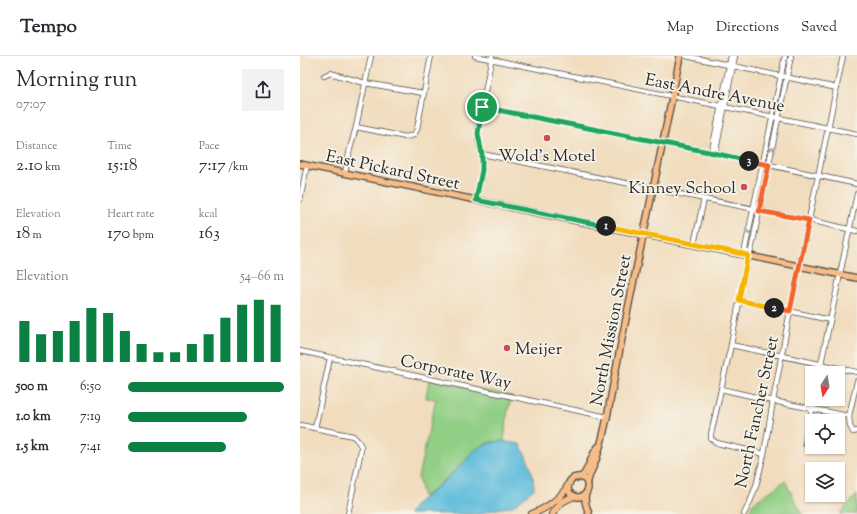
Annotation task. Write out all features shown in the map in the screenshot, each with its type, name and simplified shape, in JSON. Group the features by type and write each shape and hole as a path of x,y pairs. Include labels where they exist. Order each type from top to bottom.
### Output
{"highway":[{"path":"532,514 545,508 557,499 569,484"},
{"path":"552,514 562,502 575,496"}],"main road":[{"name":"North Mission Street","path":"589,514 584,498 589,476 604,434 629,301 663,144 680,56"},
{"name":"East Pickard Street","path":"300,164 857,278"},
{"name":"North Mission Street","path":"569,484 572,480 582,476 585,473 594,452 600,445"},
{"path":"577,478 584,480 587,486"},
{"path":"569,484 569,491 583,505 586,514"},
{"path":"575,496 582,496 586,492"}],"street":[{"path":"345,173 371,56"},
{"path":"356,127 406,137 414,135 431,56"},
{"name":"East Andre Avenue","path":"475,56 492,58 672,97 857,134"},
{"path":"686,56 837,88"},
{"path":"731,56 731,66"},
{"path":"714,153 716,150 731,66 735,56"},
{"path":"764,454 717,442 712,439 711,434 731,345 748,255 751,251 769,165 785,56"},
{"path":"748,255 745,249 762,164 787,77 791,56"},
{"name":"North Fancher Street","path":"744,514 756,486 764,454 790,311 843,56"},
{"path":"476,200 482,170 482,154 478,134 492,58"},
{"path":"324,76 330,73 365,83 423,93"},
{"path":"482,107 714,153 857,184"},
{"path":"482,154 857,231"},
{"path":"300,200 307,165"},
{"path":"821,364 857,194"},
{"path":"694,244 704,199"},
{"path":"739,300 830,320"},
{"path":"731,345 857,372"},
{"name":"Corporate Way","path":"300,351 607,417"},
{"path":"315,428 330,358"},
{"path":"855,431 850,426 849,416 857,381"},
{"path":"721,389 849,416"},
{"path":"811,414 813,406"},
{"path":"300,425 353,436 361,446 348,514"}],"green space":[{"path":"429,379 512,396 508,410 504,441 484,444 432,491 423,497 418,477 436,399 426,398"},
{"path":"785,481 802,514 748,514 753,503"},
{"path":"857,495 857,514 840,514 843,510"}],"water":[{"path":"501,441 520,444 528,461 533,477 534,489 513,506 488,511 481,514 409,514 417,503 444,481 476,449 492,442"}],"place":[{"name":"Wold's Motel","path":"547,138"},
{"name":"Kinney School","path":"744,187"},
{"name":"Meijer","path":"507,348"}],"route":[{"path":"482,107 769,165 759,211 809,220 790,311 739,300 748,255 476,200 482,170 482,154 478,140 478,127 482,107"}]}
